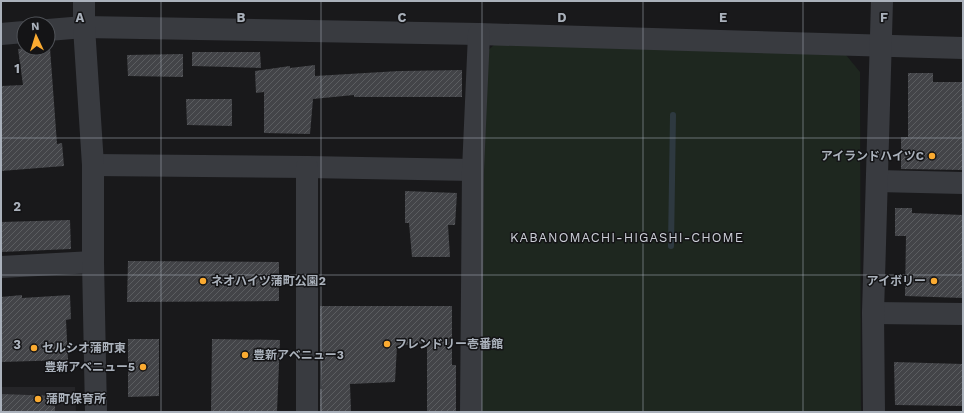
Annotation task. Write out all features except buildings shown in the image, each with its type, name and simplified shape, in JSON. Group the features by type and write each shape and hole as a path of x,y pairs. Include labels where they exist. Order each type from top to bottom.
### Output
{"street":[{"path":"84,1 84,27 93,165 96,412"},
{"path":"874,412 873,313 882,46 882,1"},
{"path":"56,29 84,27 479,34 963,48"},
{"path":"1,34 16,33"},
{"path":"471,412 474,170 479,34"},
{"path":"93,165 474,170"},
{"path":"307,167 307,412"},
{"path":"877,181 963,183"},
{"path":"1,267 93,262"},
{"path":"873,313 963,314"}],"shaded area":[{"path":"495,44 846,55 860,72 861,412 474,412 484,54"},
{"name":"蒲町保育所","path":"1,387 75,387 76,412 1,412"}],"waterway":[{"path":"671,246 673,115"}],"place":[{"name":"アイランドハイツC","path":"932,156"},
{"name":"ネオハイツ蒲町公園2","path":"203,281"},
{"name":"アイボリー","path":"934,281"},
{"name":"フレンドリー壱番館","path":"387,344"},
{"name":"セルシオ蒲町東","path":"34,348"},
{"name":"豊新アベニュー3","path":"245,355"},
{"name":"豊新アベニュー5","path":"143,367"},
{"name":"蒲町保育所","path":"38,399"}],"district":[{"name":"KABANOMACHI-HIGASHI-CHOME","path":"627,237"}]}
